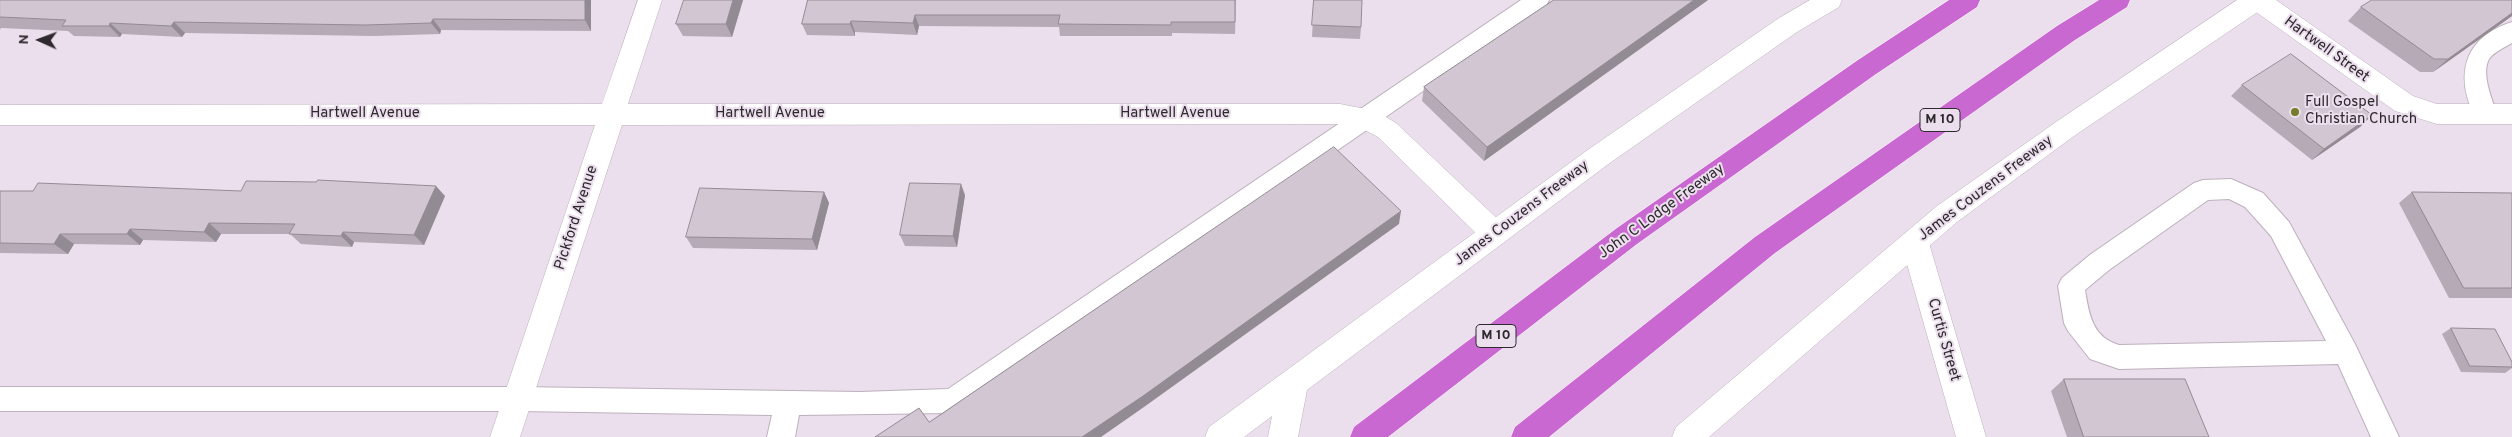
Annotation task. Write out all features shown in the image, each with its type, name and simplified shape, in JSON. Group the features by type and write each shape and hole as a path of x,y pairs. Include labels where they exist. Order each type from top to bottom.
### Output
{"highway":[{"name":"John C Lodge Freeway","path":"1365,437 1627,236 1867,67 1968,0"},
{"name":"M 10","path":"1526,437 1765,244 2066,33 2118,0"}],"street":[{"name":"Pickford Avenue","path":"505,437 650,0"},
{"name":"James Couzens Freeway","path":"1220,437 1606,152 1788,25 1830,0"},
{"name":"James Couzens Freeway","path":"1687,437 1948,214 2066,129 2257,0"},
{"name":"Hartwell Street","path":"2257,0 2404,104 2437,114 2512,114"},
{"name":"Hartwell Avenue","path":"0,115 1340,114 1367,118 1387,130 1495,234"},
{"name":"Curtis Street","path":"1915,243 1971,437"},
{"path":"1283,437 1293,384"}],"lane":[{"path":"0,400 518,399 788,404 952,401 1538,0"},
{"path":"2484,114 2477,88 2476,66 2482,53 2512,32"},
{"path":"2346,352 2119,357 2099,351 2077,323 2071,286 2100,262 2203,190 2231,189 2254,200 2280,228 2346,352 2385,437"},
{"path":"781,437 788,404"}],"building":[{"path":"0,0 585,0 585,20 433,19 431,23 365,25 174,22 171,26 110,23 109,26 62,26 66,20 0,17"},
{"path":"684,0 733,0 726,24 676,24"},
{"path":"808,0 1235,0 1235,22 1171,22 1171,25 1058,24 1060,15 915,15 913,23 851,21 850,24 802,24"},
{"path":"1314,0 1362,0 1361,27 1312,25"},
{"path":"1554,0 1694,0 1487,147 1424,87"},
{"path":"2372,0 2512,0 2512,13 2448,59 2434,59 2361,7"},
{"name":"Full Gospel Christian Church","path":"2291,54 2372,115 2324,149 2242,85"},
{"path":"1334,147 1401,211 1143,396 1082,437 875,437 919,408 929,422"},
{"path":"318,180 436,186 414,235 343,232 341,236 289,234 295,224 209,223 204,232 130,229 127,234 60,234 54,244 0,243 0,191 33,191 38,183 241,191 246,181 316,182"},
{"path":"910,183 961,184 953,236 900,235"},
{"path":"700,188 824,192 812,239 686,237"},
{"path":"2412,192 2512,193 2512,288 2464,288"},
{"path":"2451,328 2495,329 2512,362 2512,367 2470,366"},
{"path":"2064,379 2185,379 2209,437 2084,437"}],"place":[{"name":"Full Gospel Christian Church","path":"2295,112"}]}
